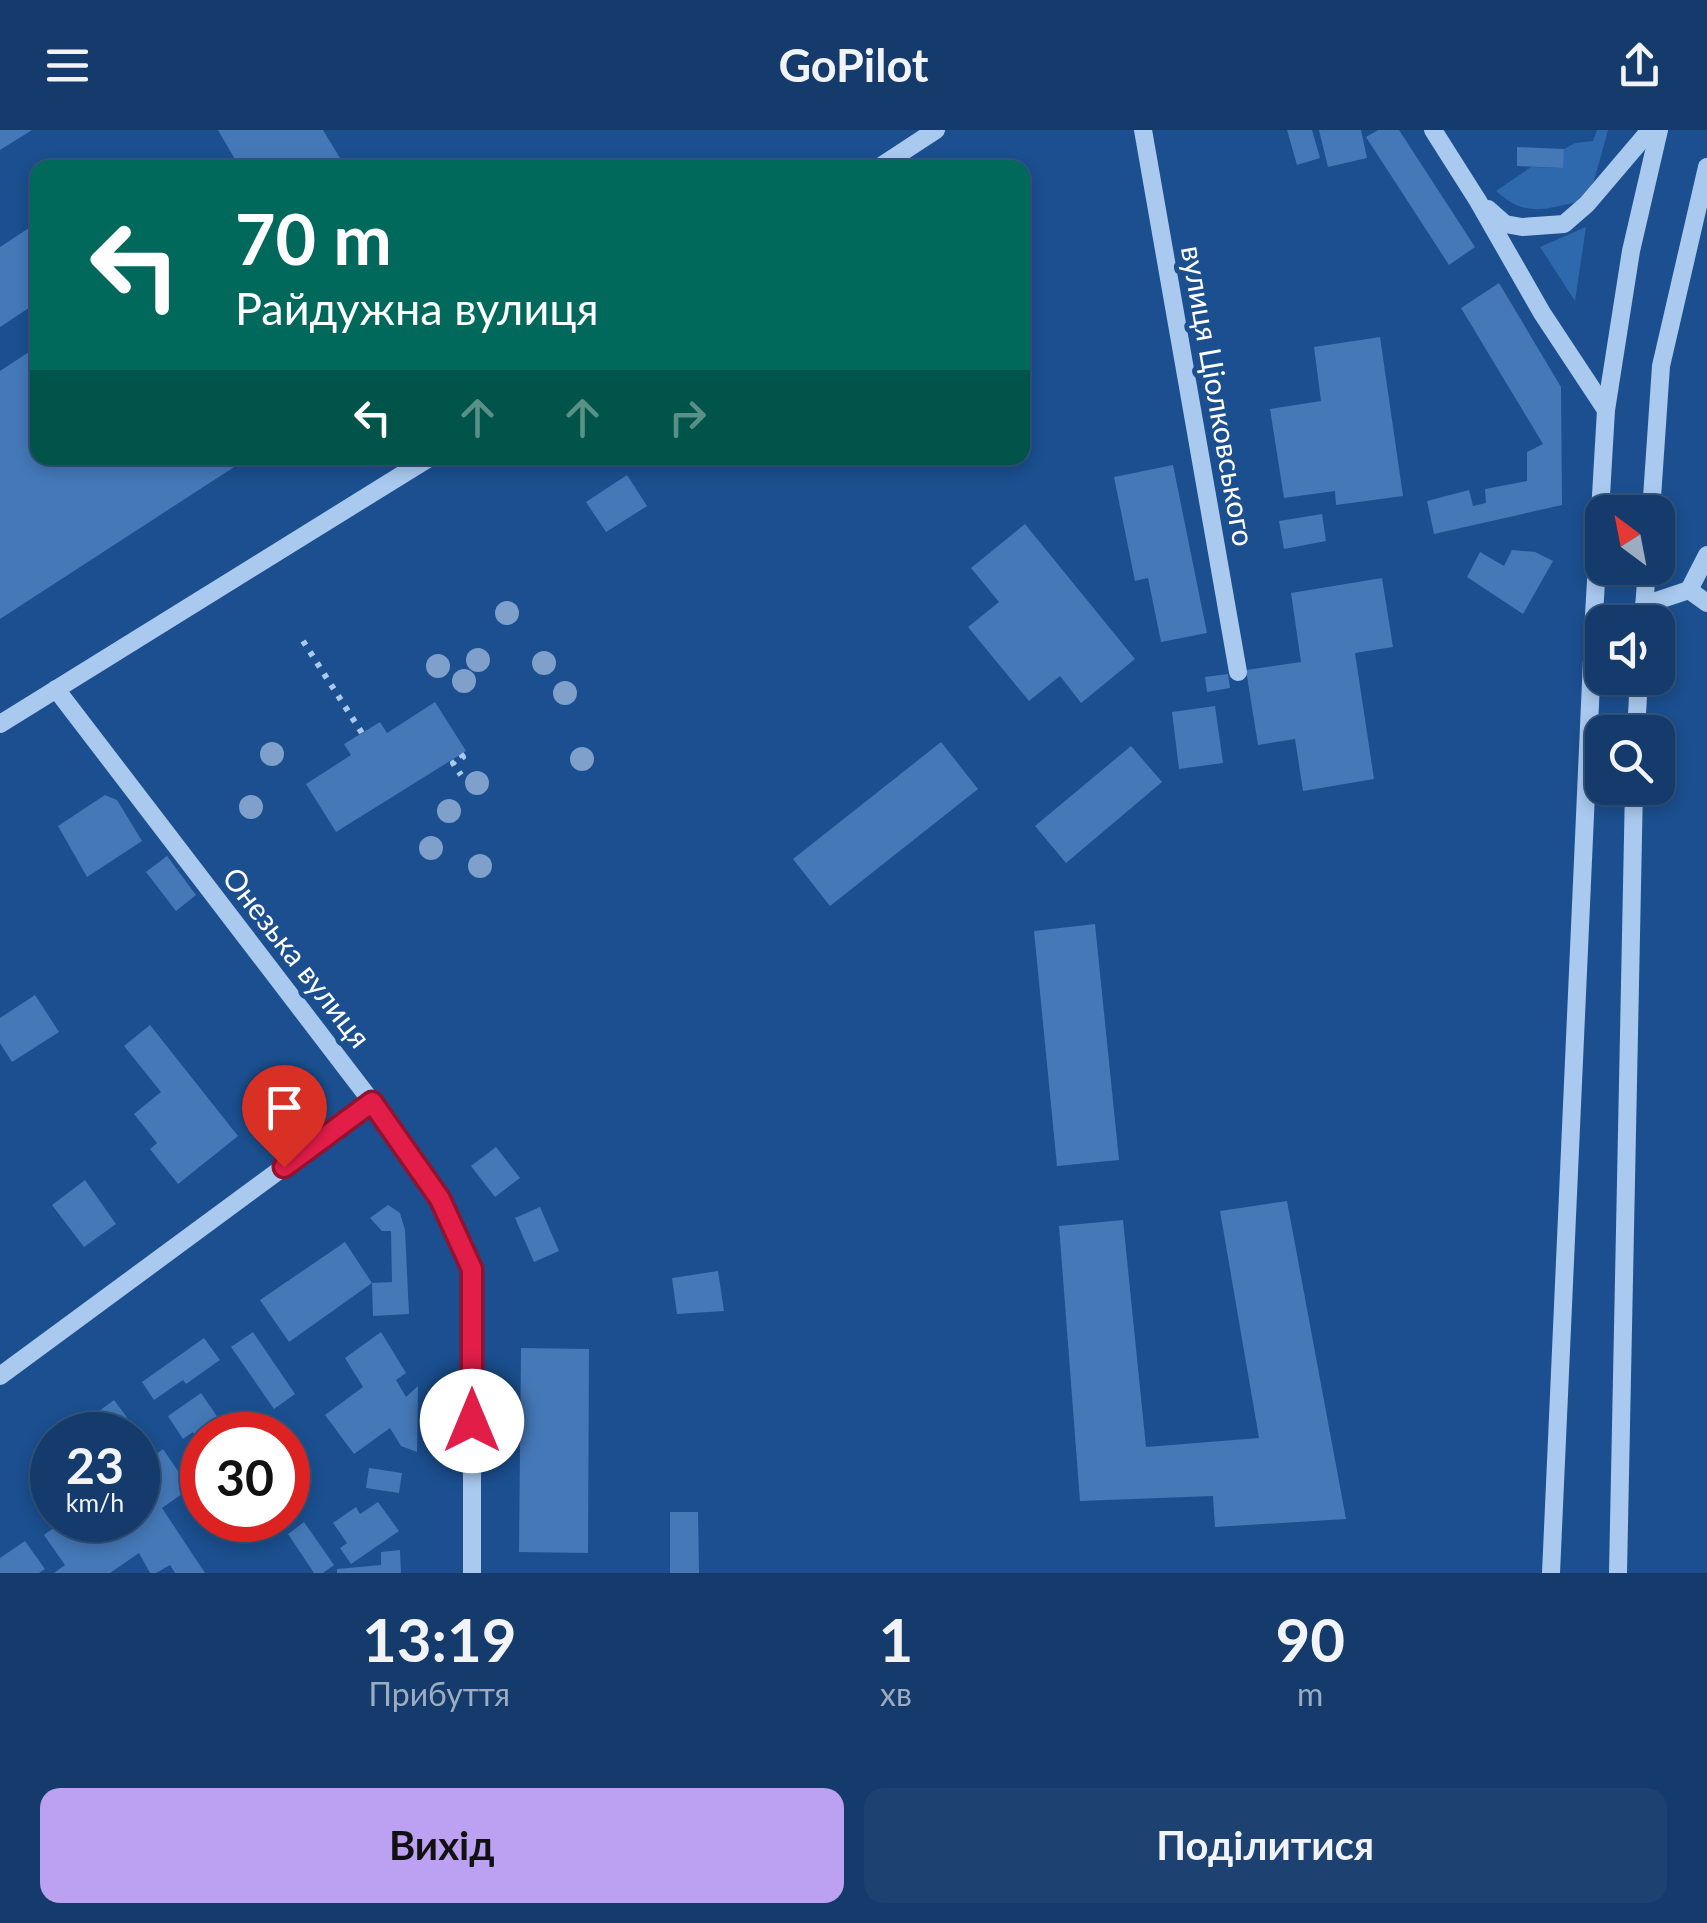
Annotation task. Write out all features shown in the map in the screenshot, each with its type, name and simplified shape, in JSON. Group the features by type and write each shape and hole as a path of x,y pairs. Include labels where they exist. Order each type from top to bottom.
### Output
{"street":[{"path":"890,160 936,130"},
{"name":"вулиця Ціолковського","path":"1143,130 1238,672"},
{"path":"1433,130 1542,313 1606,410"},
{"path":"1478,201 1505,224 1522,228 1564,224 1588,204 1650,130"},
{"path":"1551,1573 1606,410 1631,251 1659,130"},
{"path":"1652,495 1660,366 1707,168"},
{"path":"0,724 419,465"},
{"path":"1661,605 1689,590 1707,555"},
{"path":"1689,590 1707,604"},
{"name":"Онезька вулиця","path":"56,689 372,1102 440,1199 472,1269 472,1573"},
{"path":"1618,1573 1634,805"},
{"path":"0,1376 372,1102"}],"path":[{"path":"303,641 362,733"},
{"path":"461,754 463,757 453,764 461,775"}],"shaded area":[{"path":"1597,130 1608,130 1594,181 1581,201 1526,208 1496,191 1531,167 1562,168 1564,149 1593,141"},
{"path":"1586,227 1575,301 1540,247"}],"building":[{"path":"0,130 32,130 0,150"},
{"path":"218,130 323,130 341,160 235,160"},
{"path":"1287,130 1312,130 1320,158 1297,165"},
{"path":"1319,130 1361,130 1367,158 1328,167"},
{"path":"1378,130 1399,130 1475,247 1449,265 1366,137"},
{"path":"1517,147 1564,149 1563,168 1517,166"},
{"path":"30,227 30,307 0,327 0,247"},
{"path":"1499,283 1561,387 1562,505 1434,534 1427,501 1469,490 1473,506 1486,503 1485,489 1527,481 1527,452 1543,444 1461,308"},
{"path":"1380,337 1403,496 1336,505 1335,491 1284,498 1270,409 1321,401 1314,347"},
{"path":"30,351 30,465 237,465 0,619 0,371"},
{"path":"1173,465 1207,633 1161,642 1148,578 1135,581 1114,477"},
{"path":"627,475 647,506 606,532 586,502"},
{"path":"1322,514 1326,541 1284,549 1279,521"},
{"path":"1025,524 1135,659 1081,703 1060,676 1029,701 968,627 999,602 971,568"},
{"path":"1512,550 1535,552 1553,561 1523,614 1467,577 1480,552 1504,566"},
{"path":"1382,578 1393,647 1355,653 1374,779 1303,791 1295,739 1258,745 1246,670 1301,662 1291,593"},
{"path":"1228,674 1230,688 1207,692 1205,677"},
{"path":"435,702 466,751 336,832 306,784 351,755 344,744 380,722 387,733"},
{"path":"1215,706 1223,763 1179,769 1172,712"},
{"path":"941,742 978,789 830,906 793,859"},
{"path":"1131,746 1162,782 1066,863 1035,826"},
{"path":"105,795 117,800 142,841 87,877 58,826"},
{"path":"167,856 196,895 176,911 146,872"},
{"path":"1095,924 1119,1160 1057,1166 1034,931"},
{"path":"35,995 59,1032 12,1062 0,1043 0,1018"},
{"path":"150,1025 238,1136 178,1184 150,1149 157,1143 134,1114 161,1092 124,1046"},
{"path":"496,1147 520,1178 495,1197 471,1166"},
{"path":"85,1180 116,1224 84,1247 52,1205"},
{"path":"1287,1201 1346,1519 1215,1527 1213,1496 1080,1501 1059,1226 1123,1220 1146,1447 1259,1438 1220,1211"},
{"path":"388,1205 400,1213 405,1230 409,1314 373,1316 372,1283 392,1282 391,1231 382,1231 370,1218"},
{"path":"540,1207 559,1251 534,1262 515,1218"},
{"path":"345,1242 372,1283 289,1342 260,1300"},
{"path":"718,1271 724,1311 677,1314 672,1278"},
{"path":"253,1332 295,1394 274,1409 231,1347"},
{"path":"381,1332 406,1373 396,1380 406,1397 418,1386 417,1452 401,1446 390,1428 354,1454 325,1415 363,1387 345,1358"},
{"path":"204,1338 220,1360 154,1400 142,1382"},
{"path":"521,1348 589,1349 588,1553 519,1552"},
{"path":"201,1393 214,1412 180,1412 180,1434 168,1416"},
{"path":"114,1400 123,1412 98,1412"},
{"path":"163,1449 180,1474 180,1495 162,1508 180,1535 180,1542 184,1542 205,1573 175,1573 170,1565 150,1573 139,1553 110,1573 54,1573 65,1565 49,1542 160,1542"},
{"path":"369,1468 402,1473 399,1493 366,1488"},
{"path":"378,1502 399,1531 351,1564 340,1548 347,1543 333,1523 356,1507 360,1514"},
{"path":"670,1512 698,1512 699,1573 670,1573"},
{"path":"310,1531 334,1565 323,1573 314,1573 293,1542 310,1542"},
{"path":"25,1541 45,1569 39,1573 0,1573 0,1558"},
{"path":"400,1550 401,1573 337,1573 337,1569 381,1565 381,1552"}],"route":[{"path":"284,1167 372,1102 440,1199 472,1269 472,1421"}]}
